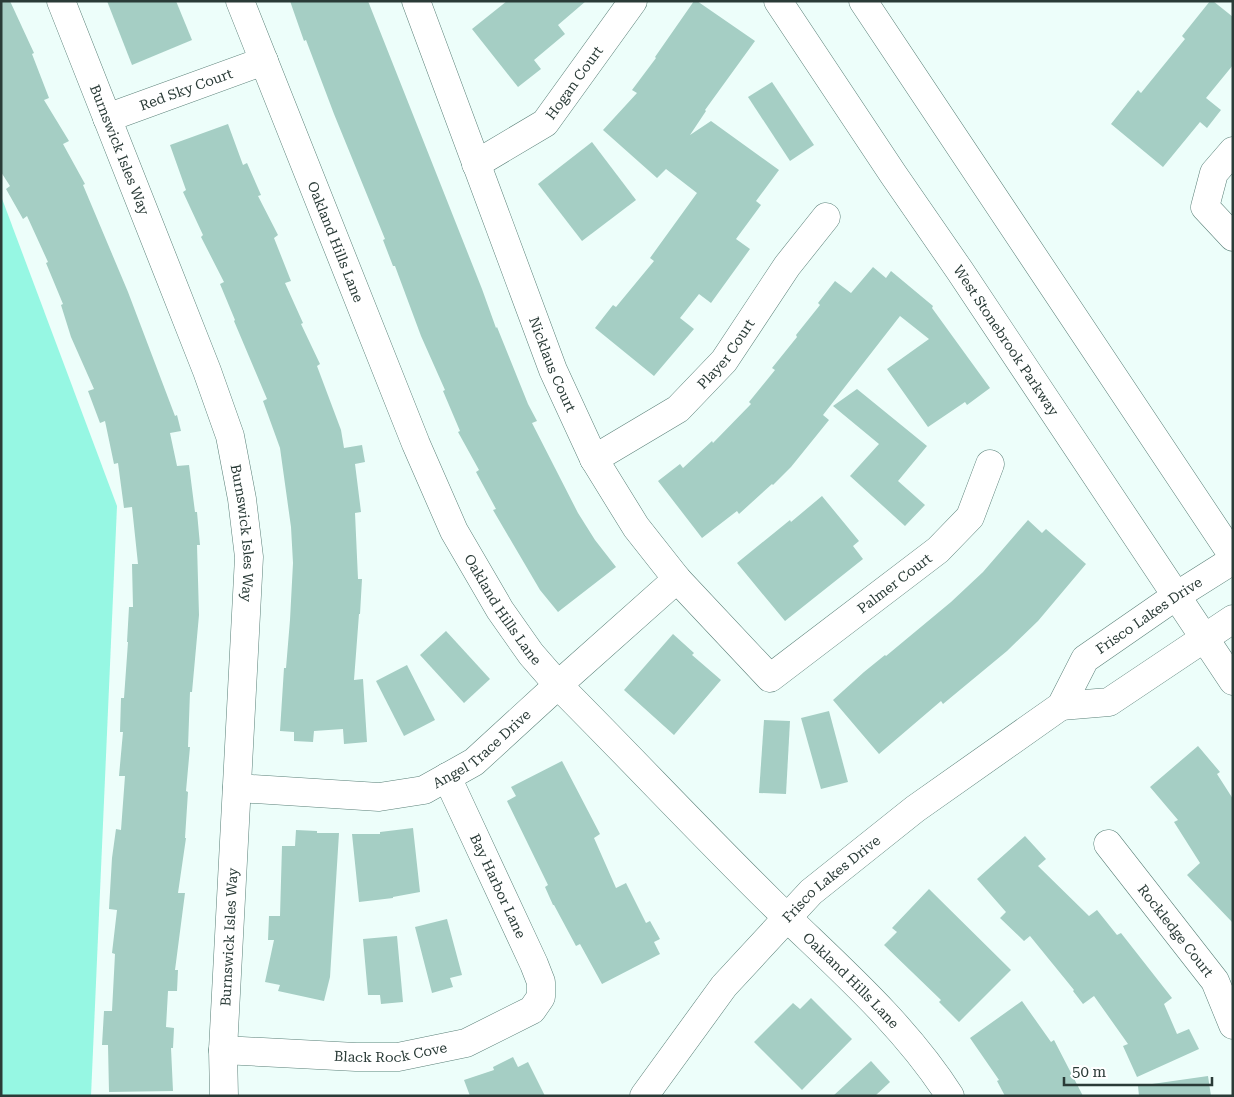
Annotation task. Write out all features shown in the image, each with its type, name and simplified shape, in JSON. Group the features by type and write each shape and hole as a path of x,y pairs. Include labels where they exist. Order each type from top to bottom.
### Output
{"street":[{"name":"Burnswick Isles Way","path":"61,1 207,370 230,436 242,499 249,557 223,1050 224,1096"},
{"name":"Oakland Hills Lane","path":"240,1 416,444 454,531 500,610 531,654 558,685 788,918 883,1010 939,1078 950,1096"},
{"name":"Nicklaus Court","path":"416,1 553,370 594,458 636,528 676,579 770,678"},
{"name":"Hogan Court","path":"476,164 545,123 633,1"},
{"name":"West Stonebrook Parkway","path":"778,1 1233,681"},
{"path":"863,1 1233,558"},
{"name":"Red Sky Court","path":"107,118 264,61"},
{"path":"1233,151 1214,174 1205,207 1233,237"},
{"name":"Player Court","path":"594,458 678,409 724,361 787,266 826,217"},
{"name":"Palmer Court","path":"770,678 938,550 970,517 990,464"},
{"name":"Frisco Lakes Drive","path":"644,1096 724,986 811,892 915,808 1061,706 1085,659 1233,558"},
{"name":"Angel Trace Drive","path":"237,788 379,797 424,790 474,762 676,579"},
{"path":"1061,706 1109,702 1233,619"},
{"name":"Bay Harbor Lane","path":"447,777 534,964 541,982 541,997"},
{"name":"Rockledge Court","path":"1108,844 1215,981 1233,1025"},
{"name":"Black Rock Cove","path":"223,1050 356,1057 398,1057 466,1043 532,1010 541,997"}],"green space":[{"path":"1,196 117,506 91,1096 1,1096"}],"building":[{"path":"1,1 10,1 34,53 32,54 49,98 44,100 69,141 63,144 85,184 83,185 128,292 175,416 177,415 181,431 170,433 177,466 189,465 195,512 197,512 200,545 197,545 199,615 192,692 190,692 188,747 190,747 186,791 188,792 186,838 178,893 185,893 175,970 178,970 177,991 168,991 166,1027 174,1028 173,1048 171,1048 173,1091 109,1092 108,1045 102,1045 104,1011 112,1011 115,954 112,953 117,910 109,909 112,858 116,829 121,830 125,776 119,776 123,732 120,732 121,698 124,698 129,607 133,607 132,564 138,564 132,507 124,508 118,463 114,464 105,421 100,423 88,391 94,389 71,337 61,305 63,304 46,263 48,262 27,216 23,219 6,189 10,186 1,172"},
{"path":"107,1 176,1 192,40 132,65"},
{"path":"290,1 368,1 496,328 537,421 532,423 578,513 595,540 616,567 558,612 540,590 493,510 496,509 476,472 479,470 458,432 460,431 443,391 445,390 421,336 395,266 393,266 383,240 385,239 306,40 304,41"},
{"path":"507,1 586,1 558,25 565,34 534,60 541,69 518,87 472,29"},
{"path":"694,1 697,1 755,41 705,110 690,135 711,121 779,170 756,201 761,205 736,239 750,249 711,303 699,294 680,318 694,329 654,376 595,328 613,305 616,307 654,261 650,258 697,193 666,169 657,178 603,130 637,93 632,90"},
{"path":"1210,1 1213,1 1233,17 1233,65 1206,98 1221,110 1207,128 1200,122 1163,167 1111,124 1138,90 1141,93 1185,39 1182,36"},
{"path":"772,82 814,145 790,161 748,97"},
{"path":"228,124 243,165 247,163 261,195 258,196 278,235 274,238 291,281 285,283 303,323 301,324 320,364 317,366 341,430 344,448 362,445 365,462 355,464 361,512 355,513 358,579 362,579 354,680 363,679 367,742 344,744 343,729 314,731 313,742 294,741 294,732 280,731 293,563 291,527 280,448 263,401 267,399 220,284 224,282 201,237 203,235 183,192 186,190 170,145"},
{"path":"592,142 636,200 582,241 538,184"},
{"path":"873,267 886,278 891,271 933,306 932,308 990,388 967,405 965,402 928,427 887,369 929,339 900,316 823,415 829,420 791,467 739,514 737,511 702,538 658,481 680,464 683,468 712,441 713,443 751,404 749,402 775,370 772,368 797,337 796,335 820,305 818,303 835,281 851,293"},
{"path":"857,389 927,446 898,481 925,505 905,526 850,476 879,444 833,406"},
{"path":"822,496 859,541 853,546 863,559 785,621 737,563"},
{"path":"1028,520 1042,533 1046,529 1086,564 1038,621 1007,651 943,704 941,701 879,754 833,700 864,672 951,602 983,572"},
{"path":"446,631 490,679 464,703 420,655"},
{"path":"673,634 694,653 692,655 721,680 674,735 624,690"},
{"path":"407,665 435,720 404,736 376,681"},
{"path":"829,711 848,782 821,789 801,718"},
{"path":"764,720 790,721 786,794 759,793"},
{"path":"1198,746 1220,772 1217,774 1233,799 1233,923 1187,875 1200,863 1174,822 1178,820 1150,787"},
{"path":"562,761 600,834 594,838 616,888 626,883 646,923 650,921 660,939 654,942 660,954 602,984 580,944 576,946 553,905 545,887 548,885 507,801 516,796 511,787"},
{"path":"413,828 420,892 393,898 359,902 352,834 380,834 380,832"},
{"path":"296,830 317,831 317,833 339,833 330,977 324,1001 278,991 280,985 265,982 274,940 268,940 269,916 280,916 282,846 295,846"},
{"path":"1025,836 1046,859 1038,866 1089,916 1097,910 1117,935 1121,933 1172,998 1164,1004 1177,1034 1189,1029 1199,1049 1137,1077 1123,1046 1128,1044 1094,996 1083,1004 1074,990 1030,936 1024,941 1000,918 1006,912 977,879"},
{"path":"929,889 1011,970 959,1022 939,1002 941,1000 884,945 897,932 892,928"},
{"path":"447,919 462,975 450,978 453,987 432,993 415,927"},
{"path":"397,936 403,1002 381,1004 380,995 368,995 363,939"},
{"path":"811,998 852,1039 802,1090 754,1042 793,1003 800,1009"},
{"path":"1022,1001 1051,1042 1054,1040 1083,1096 1005,1096 997,1081 999,1080 970,1038"},
{"path":"513,1057 518,1067 528,1062 545,1096 470,1096 464,1080 494,1070 493,1067"},
{"path":"871,1061 890,1082 875,1096 833,1096"},
{"path":"1208,1076 1211,1096 1139,1096 1138,1086"}]}
